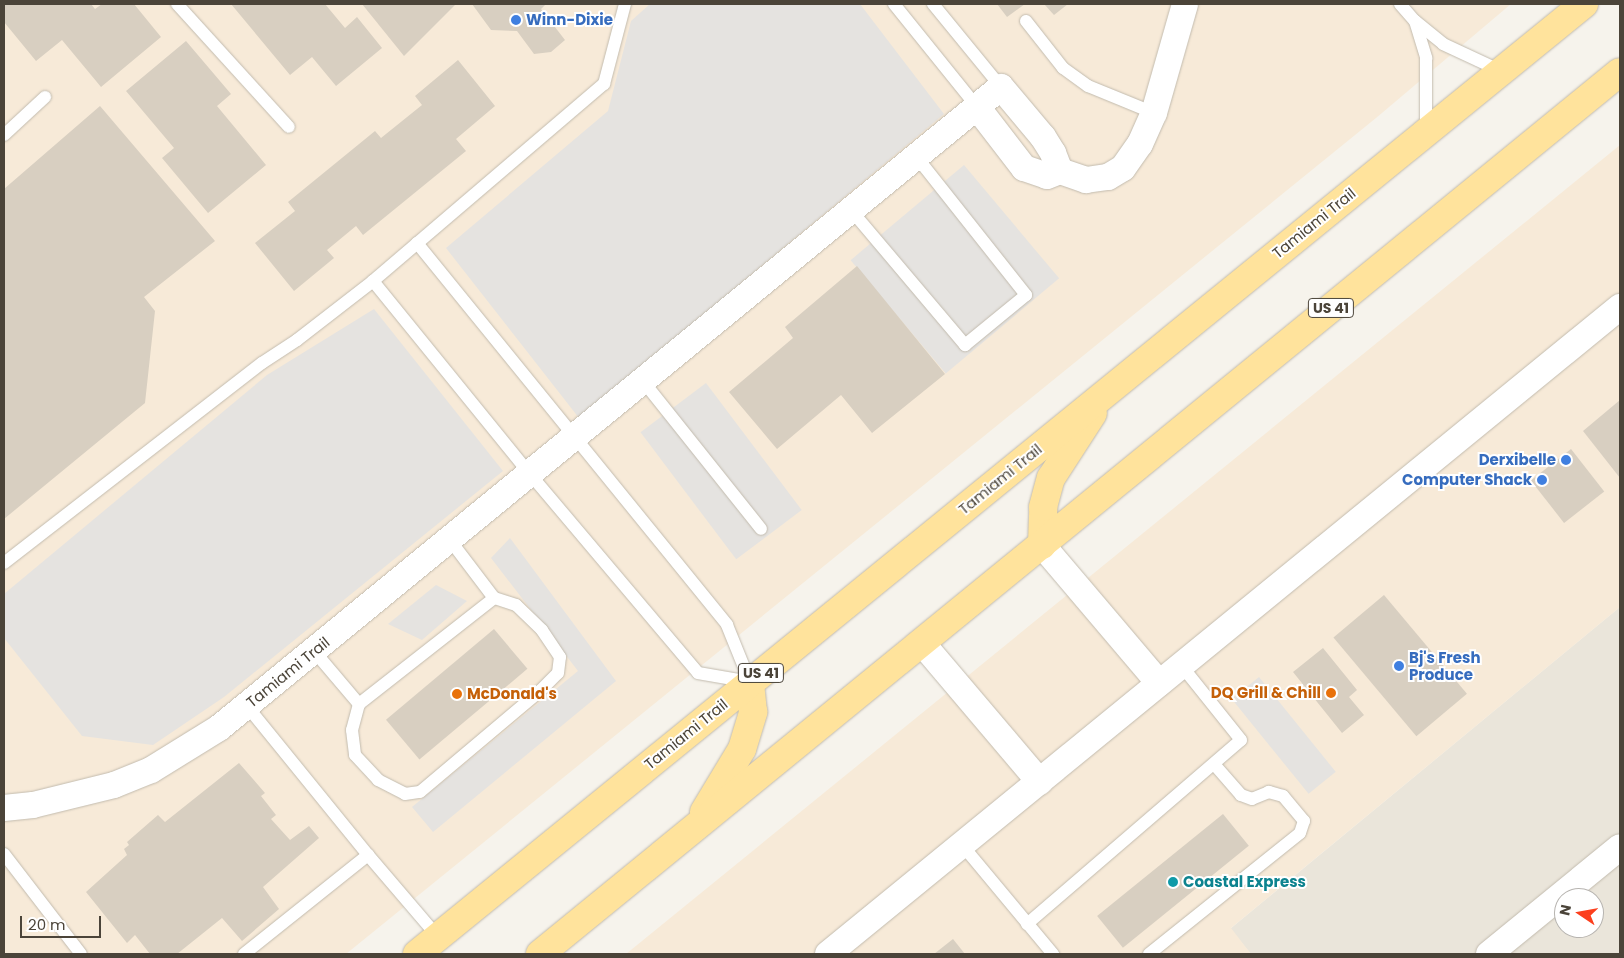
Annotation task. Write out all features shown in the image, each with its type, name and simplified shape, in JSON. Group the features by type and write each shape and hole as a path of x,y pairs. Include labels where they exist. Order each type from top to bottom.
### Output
{"main road":[{"name":"Tamiami Trail","path":"417,954 1584,4"},
{"name":"US 41","path":"540,954 1620,72"},
{"path":"1042,545 1043,507 1051,478 1106,392"},
{"path":"692,830 742,749 752,712 750,682"}],"street":[{"path":"977,107 1024,168 1047,176 1060,171 1086,180 1108,176 1123,168 1134,152 1154,113 1185,4"},
{"name":"Tamiami Trail","path":"4,808 33,805 114,785 151,770 219,728 1001,87"},
{"path":"1001,87 1043,137 1053,153 1060,171"},
{"path":"841,950 1159,683 1620,307"},
{"path":"1042,545 1159,683"},
{"path":"922,643 1040,782"},
{"path":"1489,954 1620,847"}],"lane":[{"path":"177,4 289,127"},
{"path":"4,563 262,363 297,340 373,281 604,84 625,4"},
{"path":"894,4 977,107"},
{"path":"933,4 1001,87"},
{"path":"1402,5 1415,21 1443,44 1501,71"},
{"path":"1026,21 1063,68 1088,86 1154,113"},
{"path":"1415,21 1426,58 1426,132"},
{"path":"4,135 45,97"},
{"path":"852,210 965,345 1026,295 916,156"},
{"path":"417,244 573,439 727,625 750,682"},
{"path":"373,281 530,474 698,673 750,682"},
{"path":"643,382 761,529"},
{"path":"450,540 494,598 516,605 542,630 560,657 558,673 540,692 420,792 405,794 378,780 355,755 352,730 359,704 494,598"},
{"path":"314,651 359,704"},
{"path":"1027,924 1241,740 1182,665"},
{"path":"247,706 368,856 438,937"},
{"path":"1150,954 1300,833 1304,821 1283,796 1269,792 1252,799 1241,796 1214,764"},
{"path":"963,846 1053,954"},
{"path":"4,854 81,954"},
{"path":"244,954 368,856"}],"shaded area":[{"path":"4,4 1511,4 1376,118 346,954 4,954"},
{"path":"650,4 860,4 944,114 579,418 446,248 608,111 631,21"},
{"path":"1620,145 1620,607 1231,928 1251,954 626,954"},
{"path":"964,165 1059,278 946,374 851,260"},
{"path":"374,309 503,471 224,697 153,745 82,736 4,638 4,594 267,375"},
{"path":"706,383 802,510 736,559 641,432"},
{"path":"510,538 616,681 433,832 412,807 578,671 491,558"},
{"path":"436,585 467,601 422,640 388,624"},
{"path":"1620,607 1620,954 1251,954 1230,929"},
{"path":"1259,677 1336,772 1309,794 1232,699"}],"building":[{"path":"4,4 91,4 95,9 102,4 134,4 161,37 101,87 62,40 36,61 4,22"},
{"path":"231,4 325,4 345,28 357,17 382,48 336,86 312,57 290,75"},
{"path":"362,4 456,4 404,56"},
{"name":"Winn-Dixie","path":"472,4 546,4 541,9 565,40 551,52 534,54 517,31 491,30"},
{"path":"997,4 1025,4 1007,17"},
{"path":"1044,4 1068,4 1054,15"},
{"path":"186,41 231,94 217,106 266,165 208,213 162,158 174,148 126,91"},
{"path":"458,60 495,106 456,139 466,151 363,235 356,226 327,250 334,258 294,291 255,243 295,211 288,202 375,131 381,138 422,105 415,96"},
{"path":"100,106 215,241 144,297 155,311 145,403 4,519 4,189"},
{"path":"857,266 945,374 872,433 841,395 777,449 729,392 793,338 785,327"},
{"path":"1620,400 1620,478 1583,431"},
{"path":"1571,449 1604,492 1564,523 1531,480"},
{"path":"1384,595 1467,694 1416,736 1333,637"},
{"name":"McDonald's","path":"494,629 527,669 419,759 386,720"},
{"name":"DQ Grill & Chill","path":"1323,648 1357,690 1349,697 1364,715 1342,733 1293,672"},
{"path":"239,763 265,793 261,796 276,815 271,819 290,840 309,826 319,838 263,887 279,909 242,941 222,918 177,954 150,954 135,935 127,943 86,892 127,855 124,849 129,845 127,842 158,815 165,822"},
{"name":"Coastal Express","path":"1223,814 1249,846 1123,948 1097,916"},
{"path":"953,939 965,954 934,954"}],"place":[{"name":"Winn-Dixie","path":"516,20"},
{"name":"Derxibelle","path":"1566,460"},
{"name":"Computer Shack","path":"1542,480"},
{"name":"Bj's Fresh Produce","path":"1399,666"},
{"name":"DQ Grill & Chill","path":"1331,693"},
{"name":"McDonald's","path":"457,694"},
{"name":"Coastal Express","path":"1173,882"}]}
